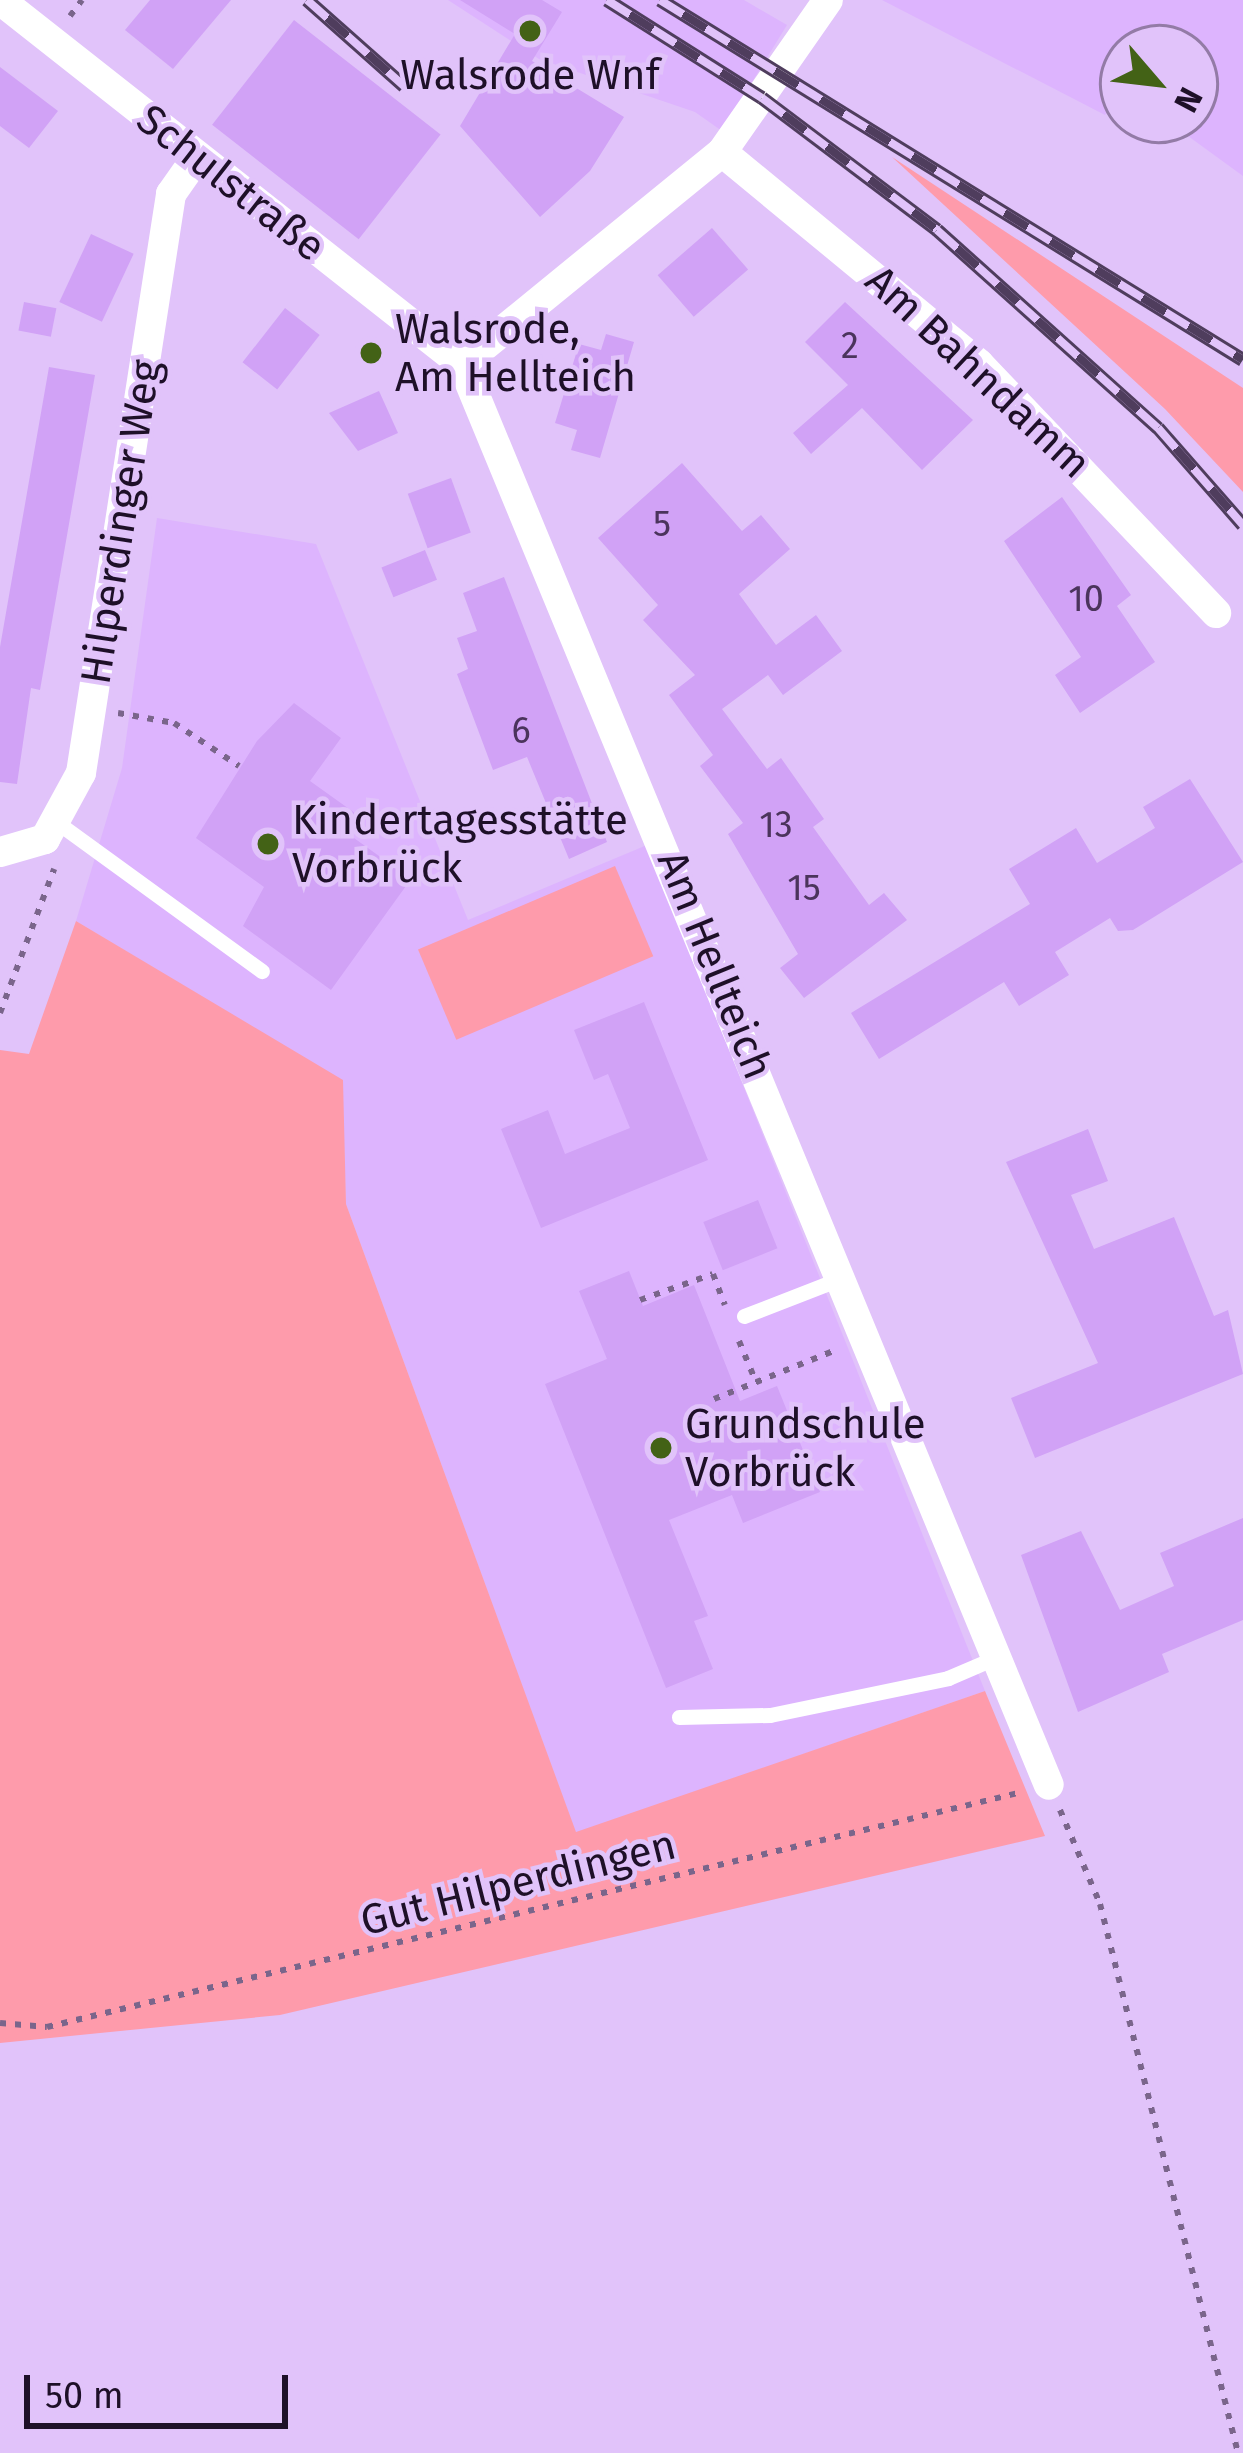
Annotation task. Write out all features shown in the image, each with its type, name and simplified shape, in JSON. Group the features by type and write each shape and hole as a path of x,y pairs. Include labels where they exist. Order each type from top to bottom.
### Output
{"street":[{"name":"Schulstraße","path":"0,0 462,364"},
{"path":"462,364 722,152 828,0"},
{"name":"Am Bahndamm","path":"722,152 979,364 1216,613"},
{"name":"Hilperdinger Weg","path":"51,831 81,773 171,194 197,157"},
{"name":"Am Hellteich","path":"462,364 1049,1785"},
{"path":"0,852 51,831"}],"lane":[{"path":"51,831 262,971"},
{"path":"744,1316 842,1278"},
{"path":"679,1717 770,1715 948,1678 997,1657"}],"path":[{"path":"93,709 174,723 239,766"},
{"path":"0,1012 56,865 51,831"},
{"path":"640,1300 713,1274 756,1382"},
{"path":"713,1399 867,1338"},
{"path":"1049,1785 1100,1904 1238,2453"},
{"name":"Gut Hilperdingen","path":"0,2023 47,2027 1049,1785"}],"shaded area":[{"path":"448,0 744,0 787,25 722,131 695,112 539,59"},
{"path":"882,0 1243,0 1243,176 1199,144 1219,144 1219,24 1099,24 1099,112"},
{"path":"892,157 1243,388 1243,492 1165,409"},
{"name":"Grundschule Vorbrück","path":"157,518 316,544 468,920 647,845 985,1691 576,1833 346,1204 342,1081 76,921 122,768"},
{"path":"615,866 653,956 456,1040 418,950"},
{"path":"76,921 343,1080 346,1204 576,1832 985,1691 1045,1836 280,2015 0,2043 0,1050 29,1054"}],"building":[{"path":"150,0 231,0 173,69 125,30"},
{"path":"460,0 542,0 562,12 532,61 624,117 590,171 540,217 460,126 515,34"},
{"path":"294,20 441,135 359,239 212,125"},
{"path":"0,67 58,111 29,148 0,126"},
{"path":"712,228 748,270 694,317 658,275"},
{"path":"91,234 134,254 102,322 59,302"},
{"path":"24,302 56,308 51,337 18,330"},
{"path":"845,302 973,420 922,470 862,408 811,454 793,433 848,385 805,342"},
{"path":"285,308 320,335 277,389 243,362"},
{"path":"606,334 634,342 600,458 571,450 577,430 555,423 579,344 601,350"},
{"path":"49,367 95,375 40,690 31,688 17,784 0,782 0,647"},
{"path":"379,391 398,433 358,451 329,413"},
{"path":"682,463 742,531 761,515 790,549 739,594 776,645 816,615 842,651 783,695 768,675 722,709 767,769 781,758 824,819 813,827 869,905 884,893 907,920 804,998 780,968 798,954 728,834 743,823 700,766 713,755 669,695 695,675 643,620 658,605 598,538"},
{"path":"451,478 471,533 428,548 408,494"},
{"path":"1062,497 1131,595 1117,606 1155,662 1080,713 1055,675 1081,657 1004,541"},
{"path":"425,550 437,580 393,597 381,568"},
{"path":"504,577 607,842 569,859 527,757 493,770 457,674 468,669 457,638 477,631 463,593"},
{"path":"294,703 341,738 310,781 359,816 347,833 411,879 331,990 243,926 264,887 196,838 257,741"},
{"path":"1190,779 1243,862 1133,930 1118,931 1110,918 1055,952 1069,975 1019,1006 1004,982 879,1059 851,1013 1030,904 1009,869 1076,828 1097,863 1155,828 1143,807"},
{"path":"644,1002 708,1160 541,1228 501,1129 548,1110 565,1154 630,1128 608,1074 594,1080 574,1030"},
{"path":"1088,1129 1108,1181 1071,1195 1094,1249 1174,1217 1214,1316 1228,1310 1243,1374 1035,1458 1011,1398 1098,1363 1006,1162"},
{"path":"758,1200 777,1248 723,1270 703,1222"},
{"path":"629,1271 643,1306 694,1285 740,1401 777,1386 820,1492 743,1523 732,1495 669,1520 708,1616 694,1621 713,1669 666,1688 545,1384 607,1359 579,1291"},
{"path":"1243,1518 1243,1620 1162,1654 1169,1672 1078,1712 1021,1555 1081,1531 1120,1610 1174,1586 1160,1553"}],"railway":[{"path":"307,0 404,86"},
{"path":"607,0 762,98 937,230 1158,428 1243,525"},
{"path":"660,0 1243,360"}],"place":[{"name":"Walsrode Wnf","path":"530,31"},
{"name":"Walsrode, Am Hellteich","path":"371,353"},
{"name":"Kindertagesstätte Vorbrück","path":"268,844"},
{"name":"Grundschule Vorbrück","path":"661,1448"}]}
